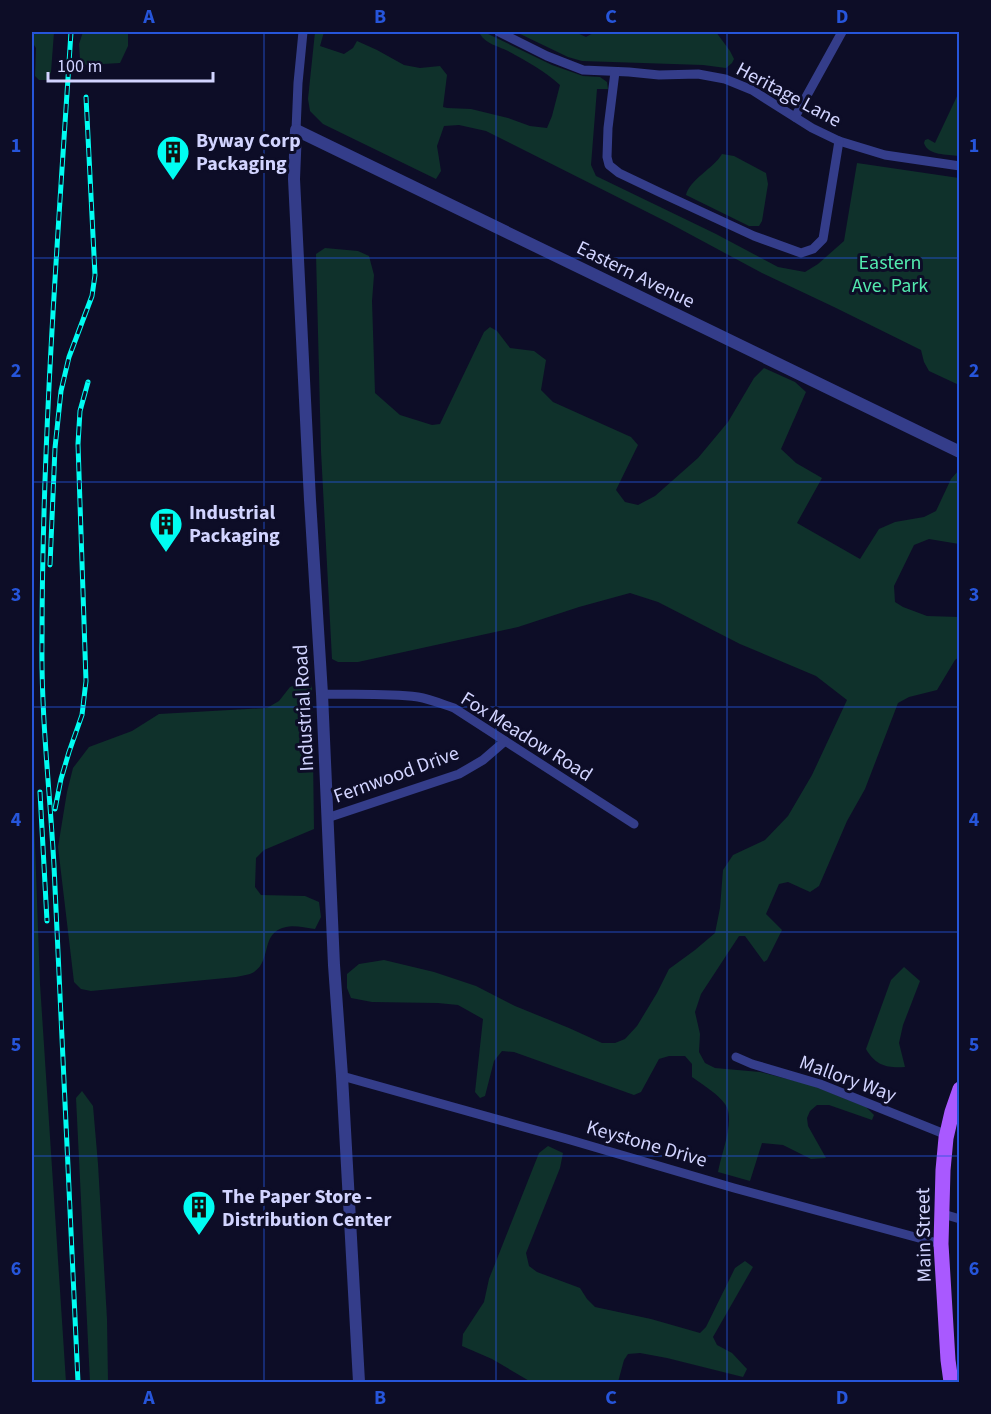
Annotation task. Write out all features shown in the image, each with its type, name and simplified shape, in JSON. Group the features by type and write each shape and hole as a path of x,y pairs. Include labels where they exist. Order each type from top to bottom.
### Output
{"main road":[{"name":"Main Street","path":"951,1383 941,1244 947,1135 960,1089"}],"street":[{"name":"Industrial Road","path":"303,32 298,82 294,179 334,965 359,1383"},
{"name":"Heritage Lane","path":"500,32 547,56 575,68 589,71 659,75 688,74 732,81 752,90 819,132 839,141 876,153 960,166"},
{"path":"795,117 842,32"},
{"path":"615,72 608,128 609,165 661,193 754,236 801,253 813,249 824,239 839,141"},
{"name":"Eastern Avenue","path":"296,130 960,452"},
{"name":"Fox Meadow Road","path":"322,694 418,697 454,708 634,824"},
{"name":"Fernwood Drive","path":"327,818 459,774 483,760 506,741"},
{"name":"Mallory Way","path":"736,1057 820,1084 947,1135"},
{"name":"Keystone Drive","path":"342,1076 734,1188 941,1244"},
{"path":"943,1214 960,1219"}],"green space":[{"path":"32,32 54,32 51,72 47,80 39,80 35,76 36,48 32,42"},
{"path":"83,32 126,32 128,46 120,63 86,65 80,60 79,44"},
{"name":"Eastern Ave. Park","path":"315,32 324,32 320,46 344,54 353,48 357,41 404,65 420,68 440,66 447,75 443,107 471,109 530,126 547,128 560,85 528,62 489,42 480,34 484,32 552,65 583,76 600,77 607,82 608,89 597,89 591,165 596,176 778,267 805,272 818,264 844,241 857,163 959,178 959,385 929,371 921,350 762,273 669,223 486,131 459,125 444,126 437,146 441,171 436,179 323,124 310,111 308,99"},
{"path":"516,32 575,32 586,37 595,32 716,32 734,59 726,68 703,65 582,61 568,57"},
{"path":"959,92 959,156 929,150 924,143 925,140 928,139 935,143"},
{"path":"722,154 734,156 766,173 768,184 762,221 759,226 749,226 686,195 692,184"},
{"path":"325,248 358,251 369,256 374,275 372,301 375,393 400,415 432,425 440,424 484,332 490,327 497,331 510,348 534,351 546,360 541,390 553,402 631,437 638,445 616,490 625,502 638,505 655,496 698,458 728,422 754,378 764,368 795,382 806,392 781,449 796,463 822,478 797,523 860,559 879,529 895,522 924,517 936,511 951,479 959,470 957,516 959,544 929,539 914,545 894,586 895,602 903,607 927,616 959,617 959,657 937,690 909,697 898,703 865,789 847,821 819,886 810,892 788,882 779,884 766,914 782,930 767,960 764,962 745,936 739,936 701,994 695,1012 700,1034 699,1052 705,1063 715,1068 760,1072 811,1085 866,1107 874,1115 872,1120 829,1105 817,1105 810,1111 807,1118 808,1126 826,1158 811,1159 783,1145 762,1143 750,1181 718,1172 727,1137 728,1110 718,1096 692,1077 692,1064 685,1056 669,1056 659,1059 641,1092 634,1095 514,1052 502,1051 494,1061 485,1096 480,1098 475,1092 483,1019 458,1005 372,1002 351,998 347,988 347,974 359,964 384,960 434,972 476,986 515,1006 602,1043 615,1043 625,1039 637,1026 669,969 715,933 720,908 723,870 733,855 765,840 788,816 812,775 847,700 816,676 740,644 658,602 630,593 518,627 358,662 338,662 332,659 321,451 316,254"},
{"path":"304,682 312,685 314,829 264,850 256,858 255,887 261,895 305,896 319,902 321,917 315,929 293,926 277,930 272,935 262,963 250,974 91,991 81,989 74,982 58,847 73,768 89,747 132,731 159,714 267,708 279,701 290,687"},
{"path":"32,761 40,984 66,1382 32,1382"},
{"path":"904,967 920,981 903,1025 899,1043 905,1067 893,1067 882,1065 866,1049 891,980"},
{"path":"82,1091 93,1106 107,1319 108,1382 90,1382 76,1098"},
{"path":"548,1146 563,1153 560,1168 526,1253 529,1266 537,1272 580,1288 595,1307 651,1319 700,1333 706,1327 735,1268 745,1261 753,1267 713,1337 717,1345 732,1353 747,1369 743,1377 640,1353 628,1354 618,1382 531,1382 492,1359 462,1346 463,1334 484,1302 489,1279 539,1153"}],"railway":[{"path":"71,32 48,413 42,670 54,866 78,1382"},
{"path":"50,565 55,448 61,391 69,357 92,296 95,275 86,97"},
{"path":"55,809 61,779 82,715 86,681 78,444 80,411 88,382"},
{"path":"40,792 47,921"}],"place":[{"name":"Byway Corp Packaging","path":"173,181"},
{"name":"Industrial Packaging","path":"166,553"},
{"name":"The Paper Store - Distribution Center","path":"199,1236"}]}
